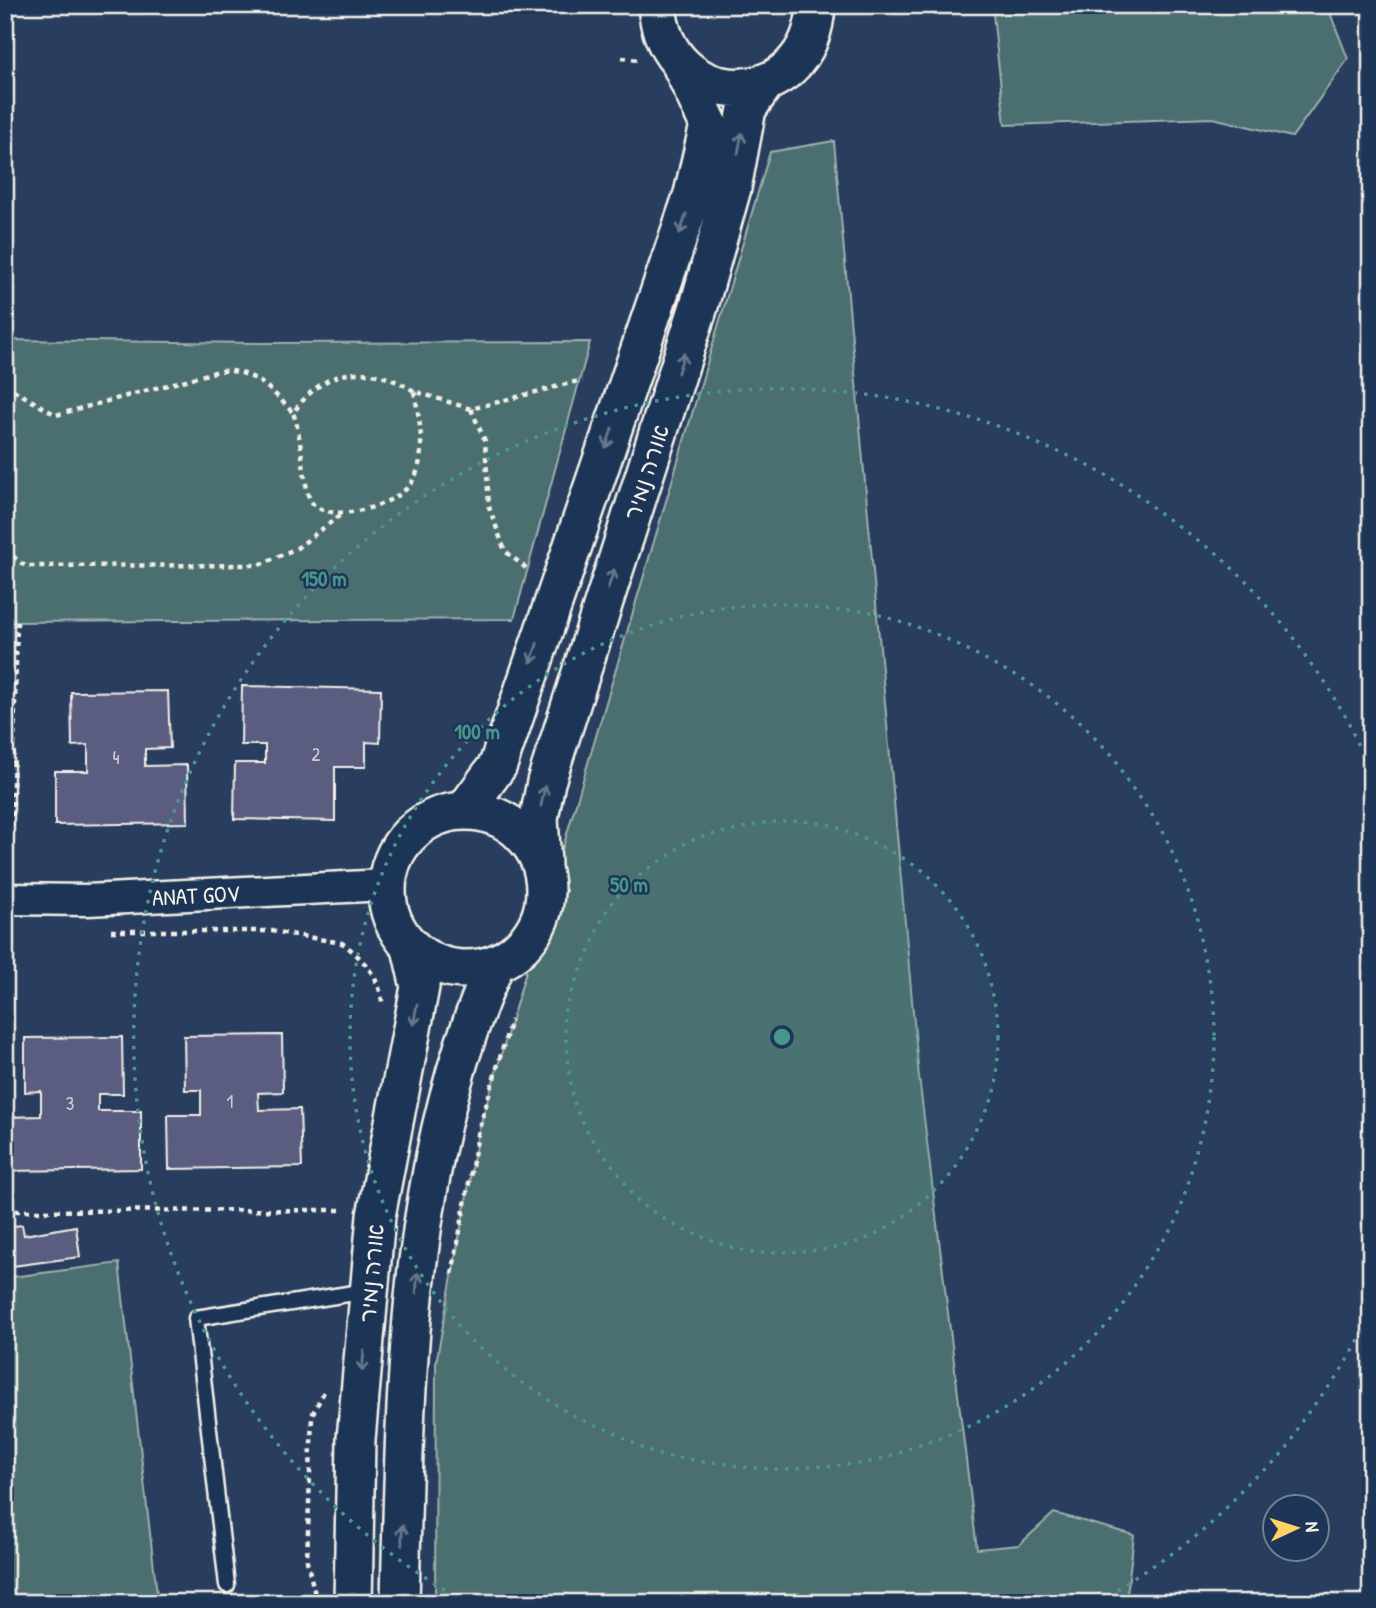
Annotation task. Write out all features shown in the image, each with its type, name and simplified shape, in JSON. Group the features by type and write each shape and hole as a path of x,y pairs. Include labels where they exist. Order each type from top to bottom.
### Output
{"street":[{"name":"אורה נמיר","path":"465,810 498,765 694,194 709,125 682,67 667,48 659,27 657,5"},
{"path":"682,67 700,80 722,88 745,89 765,83 783,74 798,60 809,42 816,5"},
{"name":"אורה נמיר","path":"554,871 539,818 546,782 699,306 732,188 747,109 765,83"},
{"path":"465,810 502,819 519,831 554,871 546,884 545,904 538,924 528,941 513,955 510,970 452,969 430,962 411,948 397,930 388,908 386,885 398,848 411,833 444,813 465,810"},
{"name":"ANAT GOV","path":"5,899 87,900 386,885"},
{"name":"אורה נמיר","path":"352,1603 356,1439 376,1216 419,987 411,948"},
{"name":"אורה נמיר","path":"400,1603 404,1446 421,1237 447,1092 471,1018 510,970"}],"lane":[{"path":"227,1585 196,1318 354,1293 369,1295"}],"path":[{"path":"5,385 56,415 219,371 237,369 272,390 293,413 303,448 306,491 312,503 324,510 344,512 384,505 413,481 420,446 414,391"},
{"path":"293,413 306,394 321,382 364,372 386,376 414,391 471,409 582,380"},
{"path":"471,409 485,441 489,507 505,551 526,568"},
{"path":"5,550 25,566 259,565 297,548 344,512"},
{"path":"11,866 17,622"},
{"path":"510,970 528,963 561,905 554,871"},
{"path":"99,931 272,931 342,943"},
{"path":"451,1283 479,1129 513,1014"},
{"path":"5,1211 352,1210"}],"green space":[{"path":"992,5 1327,5 1348,59 1292,137 1213,118 1005,125"},
{"path":"834,141 919,1077 977,1549 1019,1545 1054,1513 1134,1535 1126,1603 435,1603 436,1363 479,1129 770,152"},
{"path":"5,340 258,343 590,342 514,619 5,622"},
{"path":"119,1263 158,1603 5,1603 5,1278"}],"building":[{"path":"242,686 381,689 380,743 366,742 366,767 335,767 335,821 234,819 235,763 265,763 265,745 241,745"},
{"path":"168,691 170,748 145,749 145,766 187,765 188,823 55,825 55,771 88,771 88,745 72,746 71,692"},
{"path":"282,1035 283,1092 258,1093 259,1110 300,1109 302,1167 169,1169 168,1115 201,1115 201,1090 185,1090 184,1036"},
{"path":"122,1037 123,1094 98,1094 98,1111 141,1111 141,1169 8,1171 8,1117 41,1116 41,1091 25,1092 25,1038"},
{"path":"22,1225 24,1235 76,1226 80,1257 5,1267 5,1227"}]}
